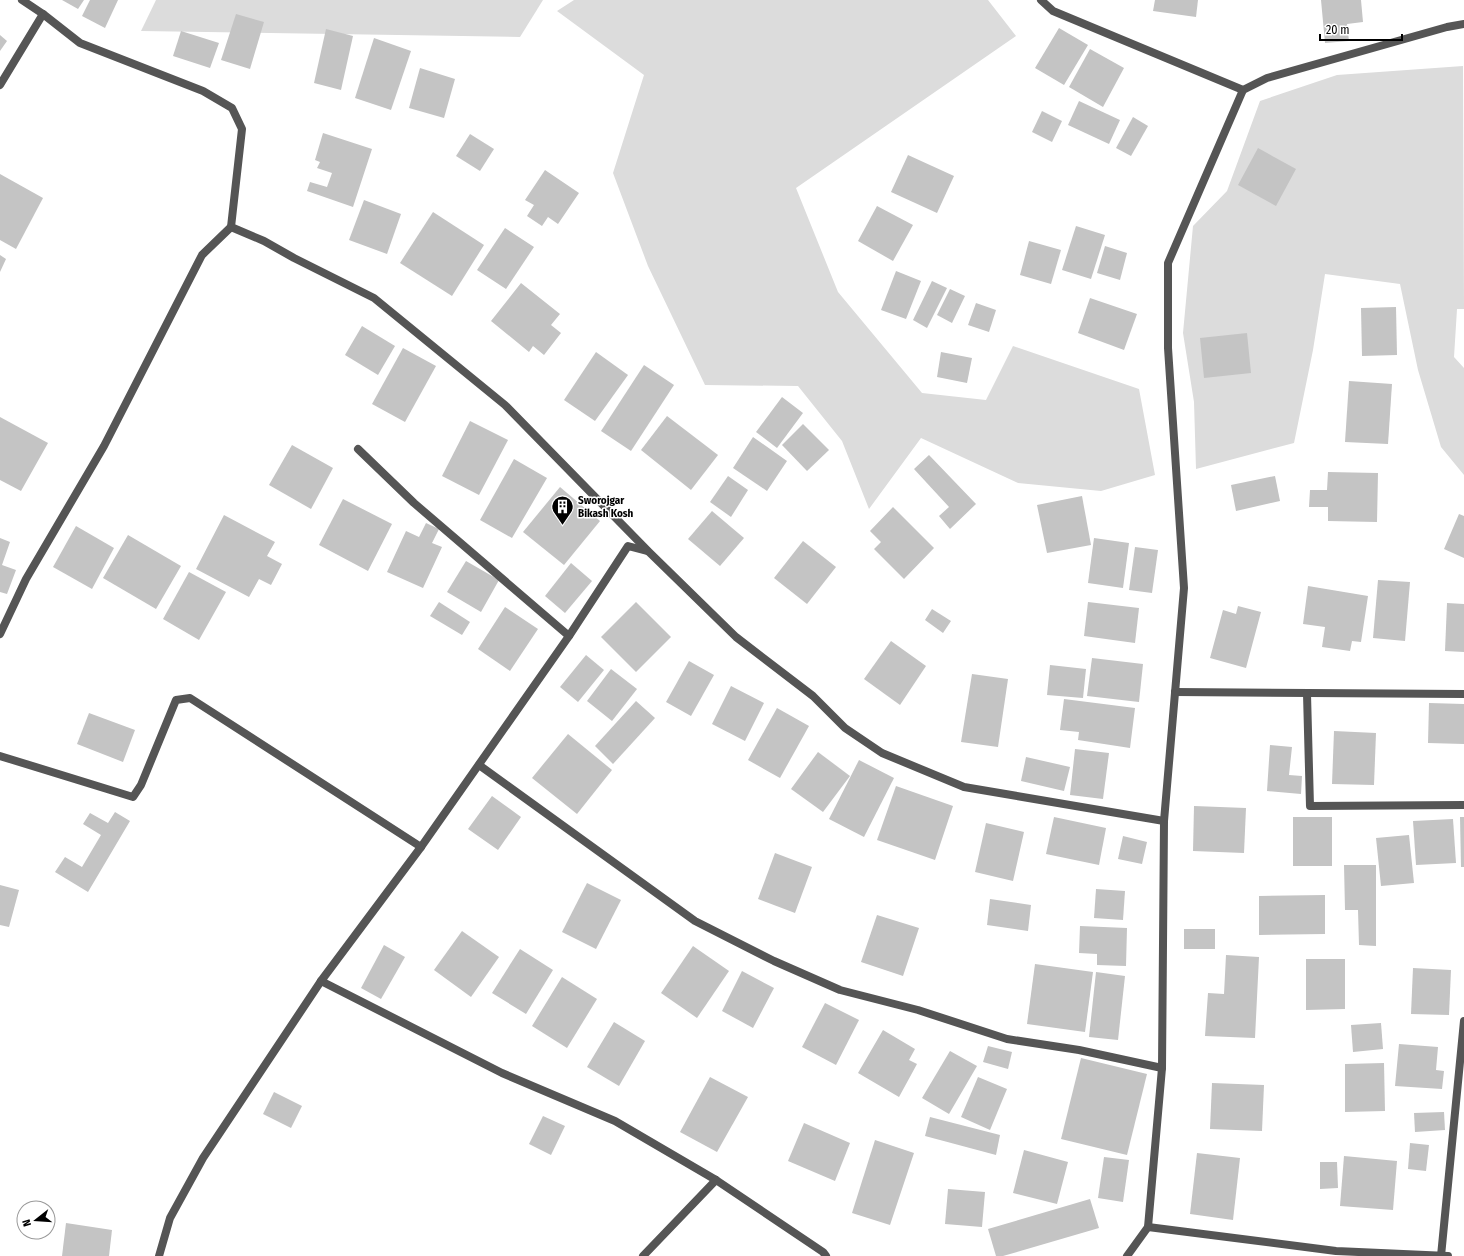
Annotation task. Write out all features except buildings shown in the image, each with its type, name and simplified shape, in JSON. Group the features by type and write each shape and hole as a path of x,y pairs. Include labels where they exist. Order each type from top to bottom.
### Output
{"street":[{"path":"0,634 26,579 104,446 202,255 231,227 242,129 232,108 203,91 80,43 43,14 22,0"},
{"path":"1041,0 1053,11 1243,90"},
{"path":"0,85 43,14"},
{"path":"1127,1256 1148,1228 1162,1068 1164,821 1184,588 1168,348 1168,263 1243,90 1267,78 1447,27 1464,24"},
{"path":"231,227 264,241 294,258 374,298 505,405 649,552 736,637 813,696 845,728 882,753 964,787 1164,821"},
{"path":"358,449 414,503 569,636"},
{"path":"159,1256 170,1218 203,1158 321,981 421,847 479,765 569,636 628,546 649,552"},
{"path":"1175,692 1464,694"},
{"path":"1307,694 1310,806 1464,805"},
{"path":"0,756 133,797 141,785 176,700 190,698 421,847"},
{"path":"479,765 695,921 774,962 840,990 918,1010 1007,1039 1079,1050 1162,1068"},
{"path":"321,981 502,1074 615,1121 716,1180 823,1252 826,1256"},
{"path":"1441,1256 1464,1021"},
{"path":"643,1256 716,1180"},
{"path":"1148,1228 1336,1251 1448,1256"}],"shaded area":[{"path":"156,0 543,0 520,37 141,31"},
{"path":"574,0 988,0 1016,36 796,188 838,292 922,393 986,400 1013,346 1139,389 1155,475 1101,491 1018,483 921,438 869,509 842,441 798,386 705,385 648,266 613,173 644,75 557,11"},
{"path":"1463,66 1464,309 1457,309 1454,357 1464,368 1464,475 1441,447 1418,370 1400,284 1325,274 1313,350 1294,443 1196,469 1194,402 1183,333 1193,226 1227,191 1260,101 1337,75"}],"place":[{"name":"Sworojgar Bikash Kosh","path":"562,526"}]}
